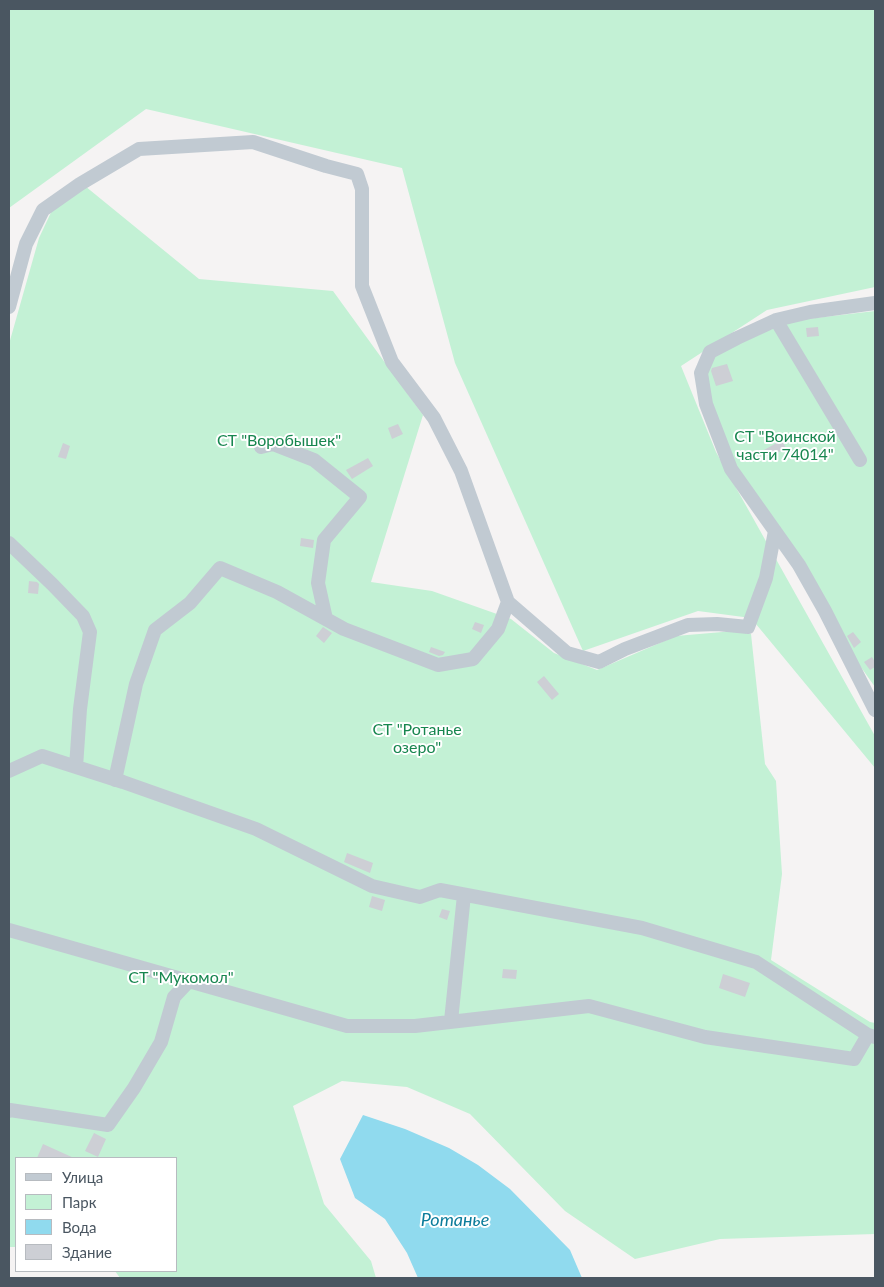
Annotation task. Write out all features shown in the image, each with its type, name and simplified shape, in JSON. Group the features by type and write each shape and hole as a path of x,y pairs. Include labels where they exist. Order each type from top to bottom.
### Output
{"street":[{"path":"9,307 26,244 43,210 80,184 139,149 253,142 357,174 362,189 362,286 392,362 434,418 461,470 508,602 567,653 599,662 625,649 688,624 748,626 766,578 775,531"},
{"path":"875,303 810,312 776,320 710,352 702,374 706,404 731,469 808,580 875,710"},
{"path":"776,320 860,460"},
{"path":"261,446 273,444 314,460 360,497 324,540 318,582 326,619"},
{"path":"9,543 83,616 90,632 80,709 76,767"},
{"path":"115,780 136,684 156,630 190,603 220,568 277,592 344,629 438,665 473,659 498,629 508,602"},
{"path":"9,771 42,756 256,829 372,886 420,897 440,890 642,928 756,962 872,1036 854,1059 705,1037 589,1006 415,1026 347,1026 9,930"},
{"path":"451,1021 464,895"},
{"path":"9,1111 108,1125 134,1088 161,1042 174,997 189,981"}],"green space":[{"path":"9,9 875,9 875,287 767,310 681,366 716,452 875,736 875,768 751,618 698,611 583,651 455,363 402,168 146,109 9,208"},
{"path":"85,186 199,279 333,291 423,415 371,582 432,591 511,619 554,653 597,670 676,636 734,631 751,634 765,764 776,781 782,874 771,960 870,1022 875,1023 875,1234 720,1239 635,1259 565,1211 470,1114 407,1087 342,1081 293,1106 324,1204 371,1261 376,1278 120,1278 116,1272 178,1272 178,1157 15,1157 15,1247 9,1247 9,344 39,238 54,206"},
{"name":"СТ \"Воинской части 74014\"","path":"875,311 875,687 853,656 739,474 710,406 705,372 712,356 738,341 798,320"}],"water":[{"name":"Ротанье","path":"363,1115 405,1129 449,1148 478,1165 510,1189 570,1250 582,1278 418,1278 407,1253 385,1219 355,1198 340,1159"}],"building":[{"path":"818,327 819,336 807,337 806,328"},
{"path":"727,364 733,381 716,386 711,371 712,368"},
{"path":"398,424 403,434 392,439 388,428"},
{"path":"782,440 786,448 769,458 764,450"},
{"path":"63,443 70,446 66,459 58,457"},
{"path":"368,458 373,466 352,479 346,470"},
{"path":"301,538 314,540 313,548 300,546"},
{"path":"29,581 39,584 38,594 28,593"},
{"path":"475,622 484,625 481,633 472,629"},
{"path":"323,627 332,633 324,643 316,636"},
{"path":"853,632 861,642 854,648 847,636"},
{"path":"431,647 445,652 439,656 429,652"},
{"path":"872,657 875,667 870,670 864,662"},
{"path":"544,676 559,694 552,700 537,682"},
{"path":"347,853 373,863 370,873 344,862"},
{"path":"372,896 385,900 382,911 369,907"},
{"path":"442,909 450,911 447,920 439,917"},
{"path":"503,969 517,970 516,979 502,978"},
{"path":"723,974 750,983 745,997 719,988"},
{"path":"94,1133 106,1139 98,1157 85,1151"},
{"path":"43,1144 72,1157 37,1157"}],"park label":[{"name":"СТ \"Воробышек\"","path":"279,441"},
{"name":"СТ \"Ротанье озеро\"","path":"417,739"},
{"name":"СТ \"Мукомол\"","path":"181,978"}]}
